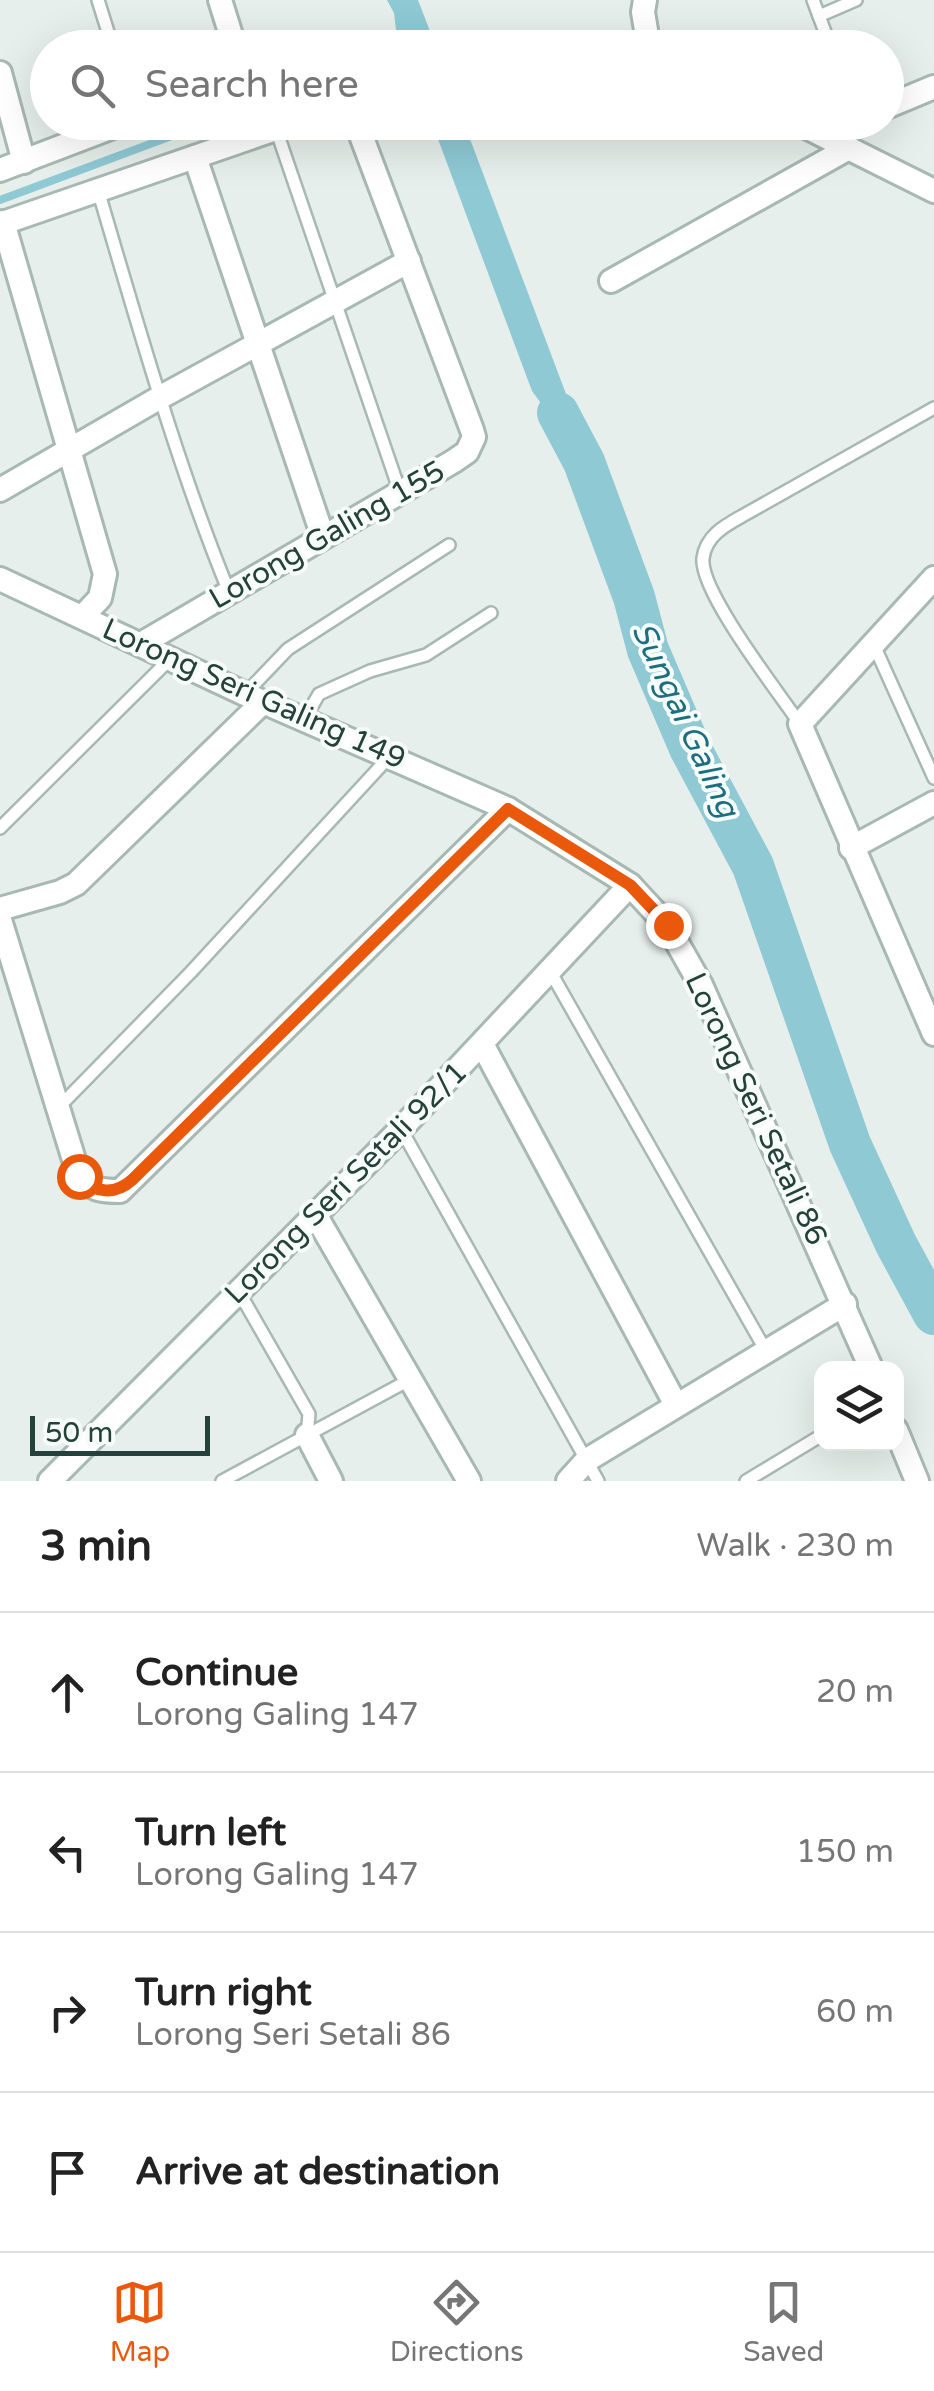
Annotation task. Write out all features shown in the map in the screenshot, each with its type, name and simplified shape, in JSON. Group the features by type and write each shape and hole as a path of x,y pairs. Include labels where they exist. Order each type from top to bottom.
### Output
{"street":[{"path":"220,0 229,30"},
{"path":"645,0 645,30"},
{"path":"0,73 24,162"},
{"path":"904,100 934,87"},
{"path":"0,170 80,140"},
{"path":"83,616 100,598 105,574 2,223 245,140"},
{"name":"Lorong Galing 155","path":"141,644 466,452 474,437 363,140"},
{"path":"834,140 934,190"},
{"path":"611,281 849,148"},
{"path":"195,157 322,537"},
{"path":"0,490 409,261"},
{"name":"Lorong Seri Galing 149","path":"0,578 254,698 508,809"},
{"path":"934,578 800,724 934,1034"},
{"path":"0,909 76,884 254,698"},
{"path":"851,848 934,803"},
{"path":"0,920 79,1176 87,1186 103,1191 120,1190 508,809"},
{"name":"Lorong Seri Setali 86","path":"508,809 630,885 659,914 681,946 868,1361"},
{"name":"Lorong Seri Setali 92/1","path":"56,1479 401,1129 630,885"},
{"path":"482,1044 676,1405"},
{"path":"316,1216 469,1481"},
{"path":"568,1481 592,1471 676,1405 845,1304"},
{"path":"307,1434 332,1481"},
{"path":"904,1449 918,1481"}],"lane":[{"path":"98,0 107,30"},
{"path":"813,0 824,30"},
{"path":"819,16 856,0"},
{"path":"290,140 337,301 400,492"},
{"path":"98,190 159,398 202,527 229,592"},
{"path":"800,724 720,607 702,562 708,543 718,530 744,514 934,408"},
{"path":"254,698 288,649 449,546"},
{"path":"305,718 319,694 370,672 426,655 491,613"},
{"path":"872,643 934,778"},
{"path":"0,828 172,657"},
{"path":"60,1106 390,756"},
{"path":"550,971 766,1351"},
{"path":"401,1129 592,1471"},
{"path":"239,1292 309,1414 307,1434"},
{"path":"222,1481 411,1379"},
{"path":"746,1481 814,1440"}],"water":[{"path":"387,0 418,0 429,30 396,30"},
{"path":"438,140 470,140 566,394 584,462 532,391"}],"waterway":[{"path":"0,200 161,140"},
{"name":"Sungai Galing","path":"558,413 584,462 634,597 648,650 690,748 753,866 850,1144 896,1244 934,1314"}],"route":[{"path":"79,1176 87,1186 103,1191 120,1190 132,1180 508,809 630,885 668,925"}]}
